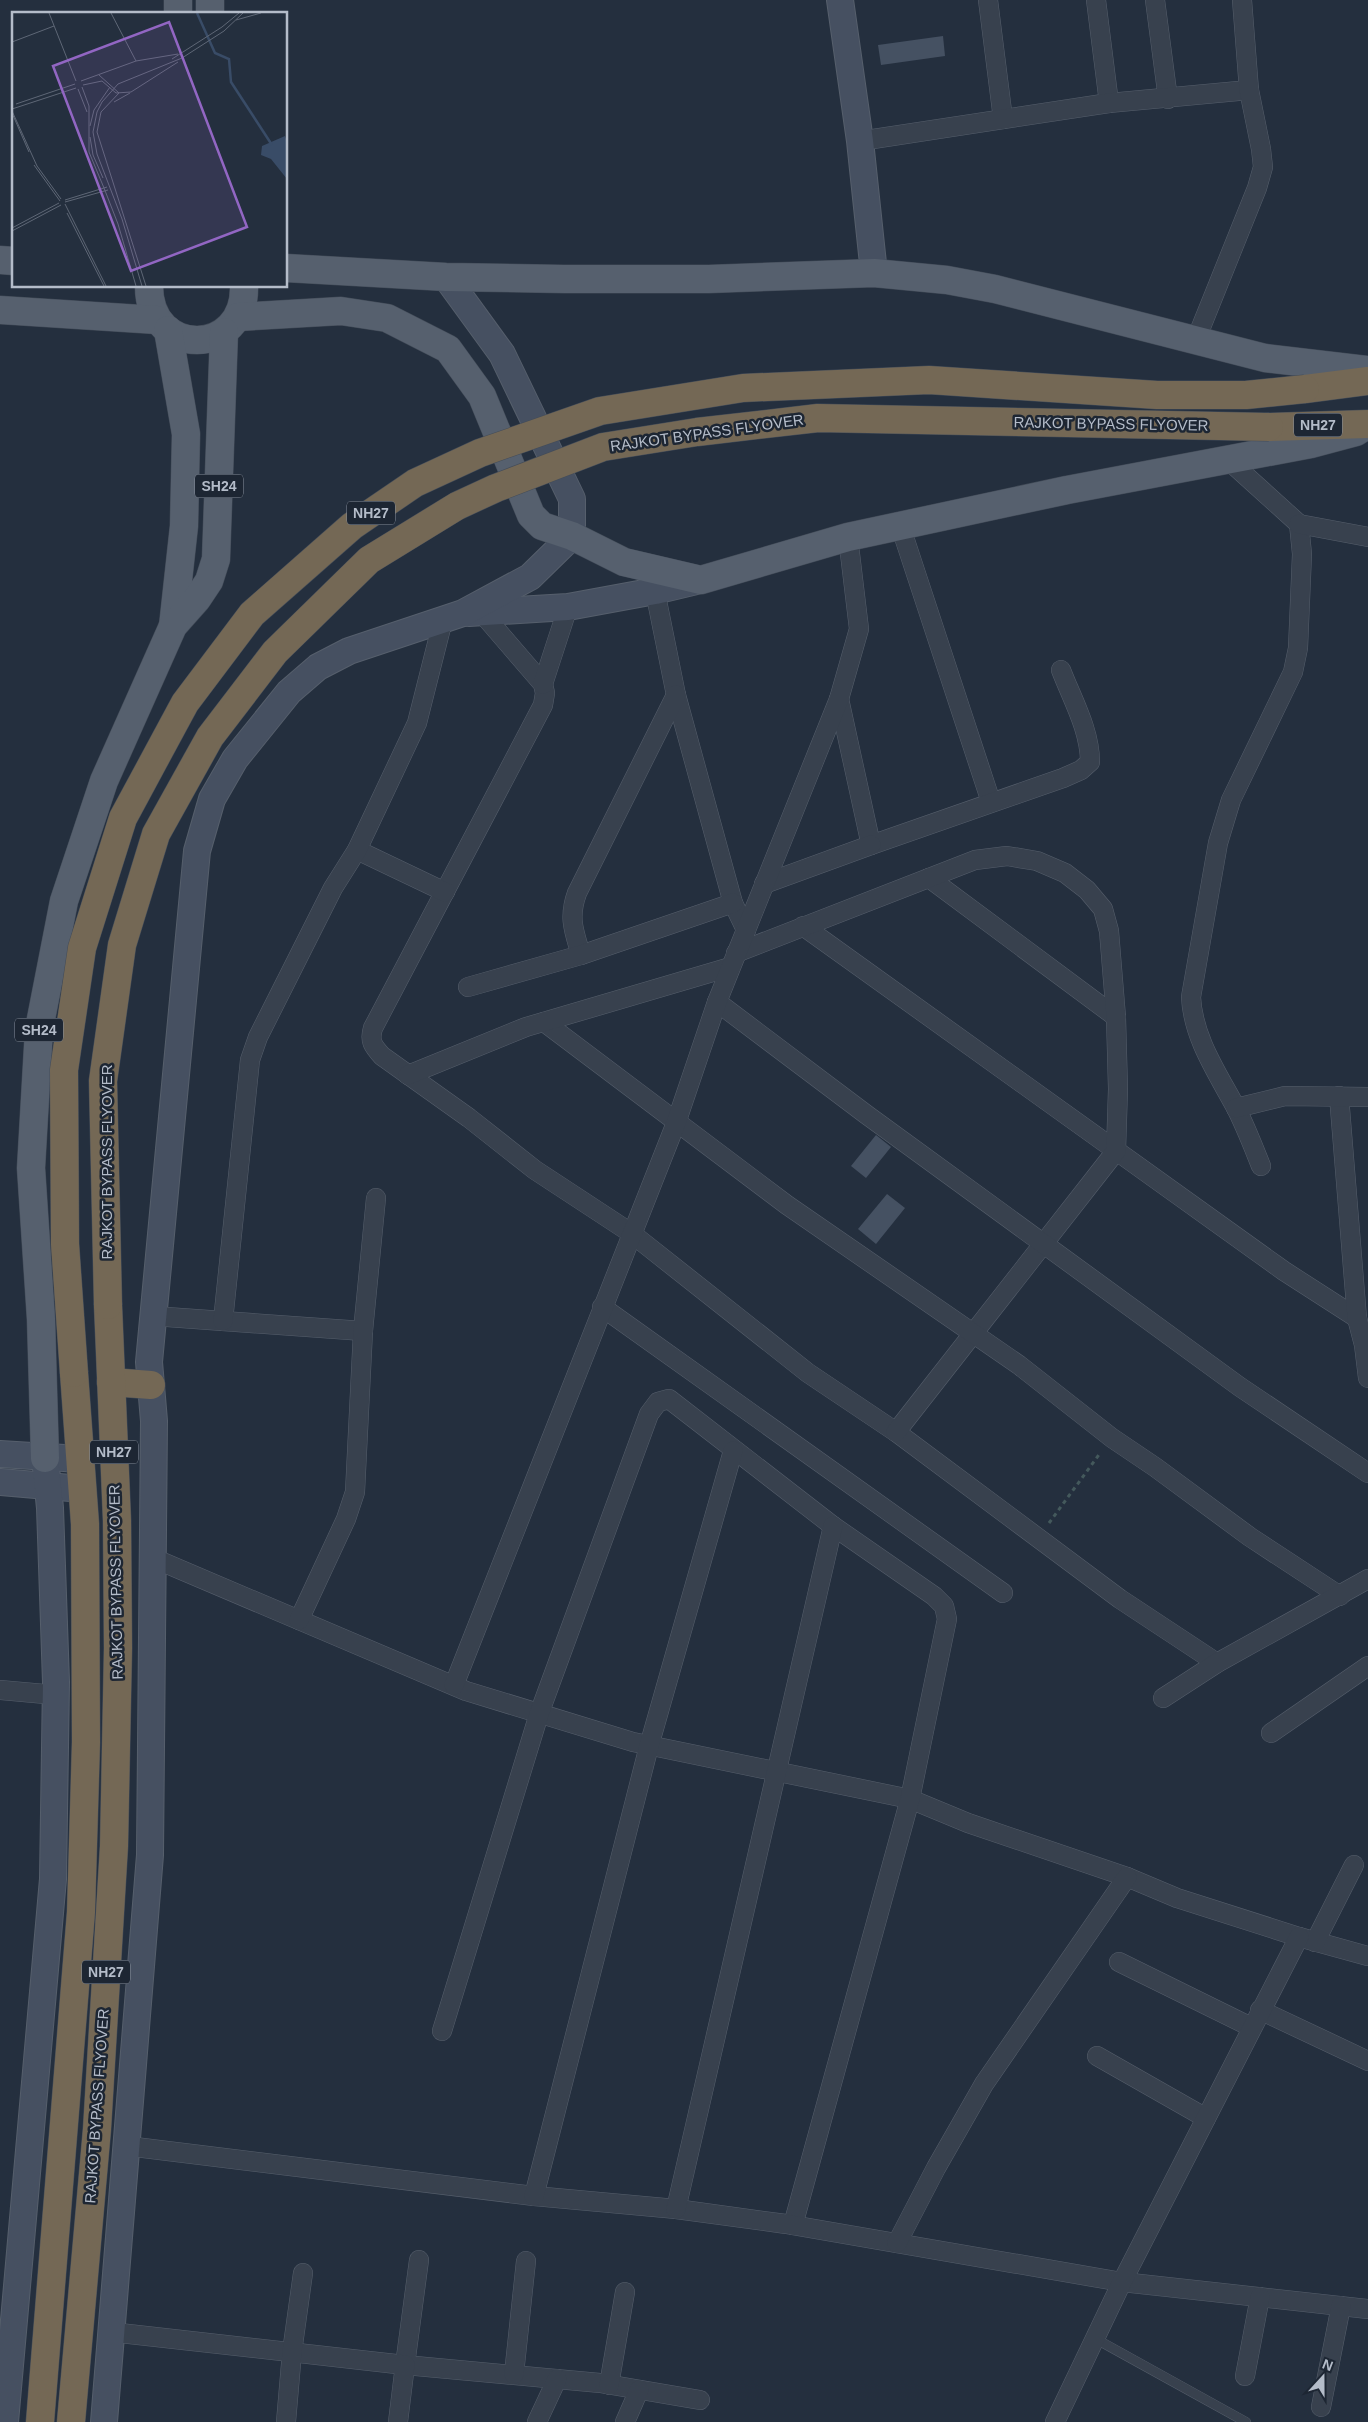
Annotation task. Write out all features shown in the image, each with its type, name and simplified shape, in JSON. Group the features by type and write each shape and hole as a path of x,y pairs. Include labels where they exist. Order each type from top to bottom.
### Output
{"highway":[{"name":"RAJKOT BYPASS FLYOVER","path":"80,1459 65,1244 64,1070 82,948 123,818 185,703 252,614 352,526 415,483 480,453 600,411 743,388 929,380 1157,395 1246,396 1368,381"},
{"name":"RAJKOT BYPASS FLYOVER","path":"71,2422 97,2129 114,1846 118,1648 117,1521 108,1305 104,1081 122,945 156,834 210,737 276,652 369,560 457,506 496,488 603,447 697,432 818,418 1269,426 1368,424"},
{"path":"111,1382 150,1385"},
{"name":"NH27","path":"80,1459 82,1489"},
{"name":"RAJKOT BYPASS FLYOVER","path":"40,2422 81,1912 86,1742 85,1524 82,1489"}],"main road":[{"path":"288,268 446,277 709,279 874,273 946,280 995,289 1195,342 1265,358 1368,370"},
{"name":"SH24","path":"149,288 149,302 162,325 186,434 184,526 173,626"},
{"name":"SH24","path":"45,1458 41,1319 31,1168 39,1029 64,901 104,781 173,626 209,581 216,558 231,325 244,300 244,288"},
{"path":"0,310 162,325 186,339 206,340 231,325 341,311 387,318 448,349 482,396 531,515 542,526 572,536 624,562 701,580 848,537 1226,458 1312,444 1356,432 1368,424"}],"street":[{"path":"840,0 860,141 874,273"},
{"path":"988,0 1003,119"},
{"path":"1096,0 1109,103"},
{"path":"1155,0 1168,99"},
{"path":"1195,342 1263,167 1262,149 1249,90 1242,0"},
{"path":"860,141 1109,103 1249,90"},
{"path":"104,2422 150,1855 154,1420 149,1362 197,851 212,800 235,759 288,692 318,667 348,650 462,615 530,577 572,536 572,499 502,354 446,277"},
{"path":"1226,458 1298,524 1368,537"},
{"path":"1261,1166 1236,1108 1196,1031 1192,1015 1191,997 1218,843 1224,820 1231,800 1293,672 1298,648 1302,554 1298,524"},
{"path":"900,525 991,802"},
{"path":"454,1685 479,1626 602,1307 676,1122 733,960 839,699 859,629 848,537"},
{"path":"462,615 568,607 655,591 701,580"},
{"path":"655,591 676,695 733,903 746,930"},
{"path":"568,607 543,684 545,693 543,705 445,892 423,930 370,1037 372,1045 382,1056 469,1118 535,1170 632,1232 808,1373 896,1432 1120,1599 1217,1663"},
{"path":"462,615 543,684"},
{"path":"223,1321 250,1060 258,1037 333,888 357,850 417,723 462,615"},
{"path":"764,884 1081,770 1090,762 1090,749 1061,670"},
{"path":"581,956 571,919 572,907 577,893 676,695"},
{"path":"839,699 871,845"},
{"path":"357,850 445,892"},
{"path":"408,1075 510,1033 733,960 803,926 976,860 1008,856 1037,862 1065,874 1087,890 1103,909 1109,931 1116,1017 1118,1089 1116,1151 896,1432"},
{"path":"929,878 1116,1017"},
{"path":"468,987 581,956 733,903"},
{"path":"803,926 1284,1271 1357,1318"},
{"path":"717,1002 1240,1387 1368,1473"},
{"path":"544,1022 793,1210 1019,1365 1112,1438 1155,1467 1250,1537 1340,1596"},
{"path":"1236,1108 1285,1096 1368,1097"},
{"path":"1339,1096 1357,1318 1364,1345 1368,1378"},
{"path":"299,1620 346,1520 355,1492 363,1331 376,1198"},
{"path":"602,1307 1004,1593"},
{"path":"153,1316 363,1331"},
{"path":"442,2031 539,1714 649,1414 658,1402 669,1400 833,1526 934,1596 944,1606 947,1619 910,1799 793,2226"},
{"path":"534,2196 649,1746 733,1450"},
{"path":"0,1454 80,1459"},
{"path":"5,2422 7,2330 53,1878 56,1694 48,1486 45,1458"},
{"path":"0,1482 82,1489"},
{"path":"676,2209 775,1771 833,1526"},
{"path":"153,1558 454,1685 539,1714 649,1746 910,1799 968,1823 1126,1877 1178,1898 1307,1939 1368,1956"},
{"path":"1163,1698 1217,1663 1368,1579"},
{"path":"1271,1733 1368,1666"},
{"path":"0,1690 56,1694"},
{"path":"1055,2422 1122,2282 1260,2010 1354,1865"},
{"path":"897,2243 936,2168 984,2084 1126,1877"},
{"path":"1119,1962 1252,2027"},
{"path":"1260,2010 1368,2061"},
{"path":"1097,2056 1206,2118"},
{"path":"127,2146 534,2196 676,2209 897,2243 1122,2282 1368,2309"},
{"path":"398,2422 419,2260"},
{"path":"514,2374 526,2261"},
{"path":"286,2422 292,2352 303,2273"},
{"path":"608,2385 625,2292"},
{"path":"1245,2376 1260,2297"},
{"path":"1321,2407 1341,2306"},
{"path":"111,2332 405,2366 514,2374 608,2385 700,2400"},
{"path":"537,2422 557,2379"},
{"path":"625,2422 639,2390"}],"lane":[{"path":"1096,2339 1246,2422"}],"path":[{"path":"1038,1538 1112,1438"}],"building":[{"path":"943,36 945,56 881,65 878,45"},
{"path":"876,1135 891,1147 866,1178 851,1166"},
{"path":"887,1194 905,1208 876,1244 858,1229"}]}
